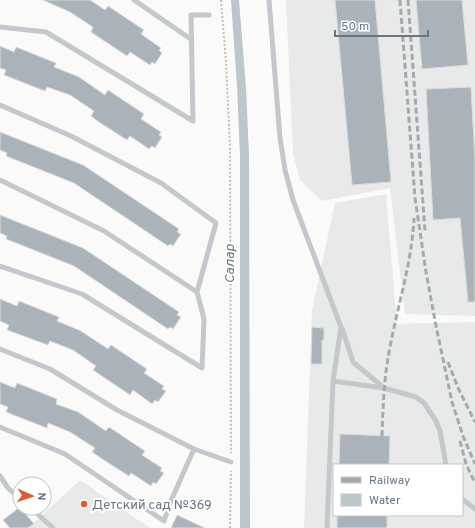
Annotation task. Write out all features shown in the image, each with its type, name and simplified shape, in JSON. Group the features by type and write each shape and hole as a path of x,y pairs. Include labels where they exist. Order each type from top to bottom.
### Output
{"lane":[{"path":"134,0 192,40"},
{"path":"269,0 280,138 285,170 293,200 342,327 353,362 384,388"},
{"path":"0,28 46,32 193,121 191,15 209,15"},
{"path":"0,105 71,136 160,183 216,223 197,292 204,319 202,368 82,294 0,266"},
{"path":"0,180 104,231 197,292"},
{"path":"327,528 333,381 342,327"},
{"path":"0,349 50,369 117,410 194,449 231,462"},
{"path":"333,381 384,388 416,396 428,407 436,420 440,431 446,464"},
{"path":"0,427 65,454 164,521 170,503 194,449"},
{"path":"0,476 12,492"},
{"path":"463,500 475,508"},
{"path":"40,516 54,528"}],"path":[{"path":"221,0 226,62 230,147 230,528"}],"shaded area":[{"path":"286,0 475,0 475,316 405,314 390,188 322,201 300,180 293,153"},
{"path":"386,194 397,324 475,322 475,528 304,528 312,310 335,203"},
{"name":"Детский сад №369","path":"80,480 150,528 28,528 41,516 52,516 52,506"}],"water":[{"name":"Салар","path":"231,0 239,0 246,88 249,155 250,528 240,528 240,156"}],"building":[{"path":"43,0 90,0 105,10 108,6 144,30 141,34 161,48 159,50 162,53 155,64 152,62 150,65 130,52 127,56 91,32 93,27 70,12"},
{"path":"335,0 375,0 391,182 352,185"},
{"path":"416,0 462,0 468,65 422,69"},
{"path":"0,46 14,52 16,47 56,63 54,67 79,77 105,95 108,90 144,114 141,119 161,132 159,135 162,137 155,148 152,146 149,149 130,136 127,140 99,122 91,116 94,111 70,95 47,87 45,91 4,75 6,70 0,68"},
{"path":"471,87 475,160 475,302 468,302 460,218 433,220 426,89"},
{"path":"0,132 83,165 179,229 177,232 181,234 173,246 170,244 168,246 74,183 6,156 7,153 0,150"},
{"path":"0,215 83,248 179,312 177,315 181,317 173,329 170,327 168,329 74,266 6,239 7,236 0,233"},
{"path":"0,299 17,306 19,301 59,317 57,321 81,331 108,349 111,345 147,369 144,373 164,386 162,389 166,391 158,402 155,400 152,404 133,390 130,395 93,370 96,366 73,350 50,341 48,345 7,330 9,325 0,321"},
{"path":"312,327 324,328 324,340 322,340 322,364 311,364"},
{"path":"0,382 15,388 17,383 57,399 56,404 78,412 106,431 109,427 145,451 142,455 162,468 160,471 164,473 156,484 153,482 151,486 131,473 129,476 92,452 95,448 70,432 48,423 47,428 6,412 8,407 0,404"},
{"path":"340,434 390,436 389,464 339,464"},
{"path":"12,513 12,516 27,516 34,524 28,528 10,528 3,520"},
{"path":"177,515 205,528 171,528"},
{"path":"337,516 387,516 387,528 337,528"}],"railway":[{"path":"400,0 415,198 426,272 452,402 463,436 475,464"},
{"path":"408,0 425,231"},
{"path":"382,436 386,369 411,251 414,218"},
{"path":"448,362 459,390 475,422"},
{"path":"460,441 466,464 475,483"}],"place":[{"name":"Детский сад №369","path":"84,504"}]}
